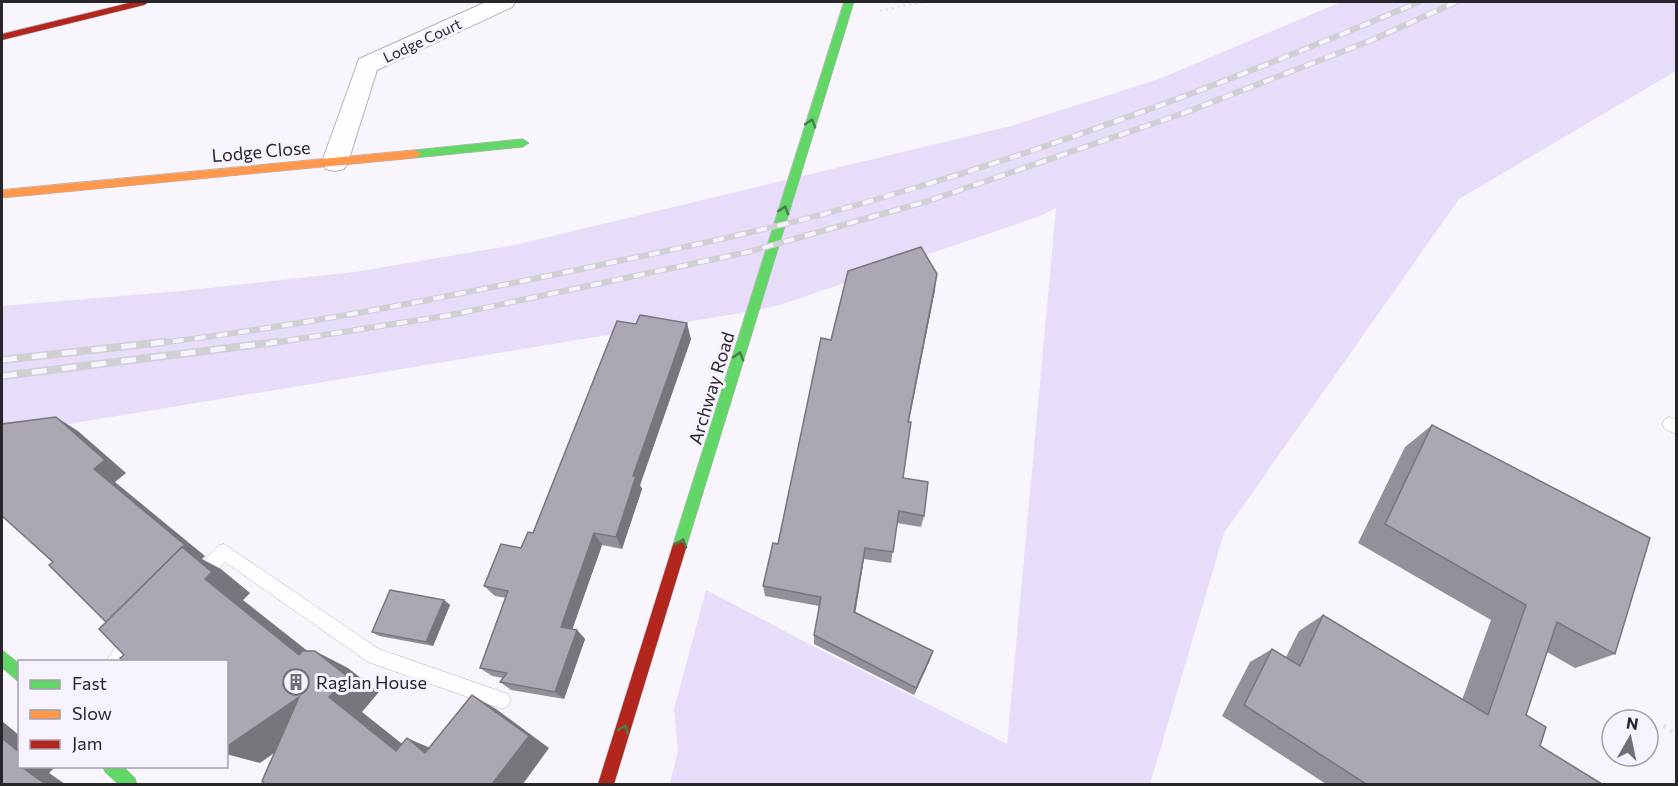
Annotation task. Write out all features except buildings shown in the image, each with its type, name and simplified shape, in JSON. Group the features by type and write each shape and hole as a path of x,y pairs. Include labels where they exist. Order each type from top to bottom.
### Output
{"main road":[{"path":"2,37 144,2"},
{"name":"Archway Road","path":"606,784 849,2"},
{"name":"Lodge Close","path":"2,194 523,143"},
{"path":"2,658 18,673"},
{"path":"113,768 129,784"}],"street":[{"name":"Lodge Court","path":"335,162 367,65 504,2"}],"lane":[{"path":"188,588 224,552 374,656 502,700"},
{"path":"117,660 147,629"}],"path":[{"path":"844,20 923,2"},
{"path":"1663,726 1677,734"}],"shaded area":[{"path":"1341,2 1676,2 1676,71 1459,199 1224,533 1150,784 670,784 678,750 674,709 706,590 1007,744 1056,208 1040,216 780,305 753,311 2,435 2,306 181,291 354,272 515,245 1011,126 1159,79"}],"railway":[{"path":"151,344 306,322 460,294 724,238 844,209 1088,132 1221,82 1419,2"},
{"path":"266,344 451,315 748,252 928,201 1184,113 1372,40 1456,2"},
{"path":"2,360 164,342"},
{"path":"2,376 277,342"}],"traffic: fast":[{"path":"679,548 849,2"},
{"path":"415,154 523,143"},
{"path":"2,658 18,673"},
{"path":"113,768 129,784"}],"traffic: slow":[{"path":"2,194 415,154"}],"traffic: jam":[{"path":"2,37 144,2"},
{"path":"606,784 679,548"}],"place":[{"name":"Raglan House","path":"296,682"}]}
